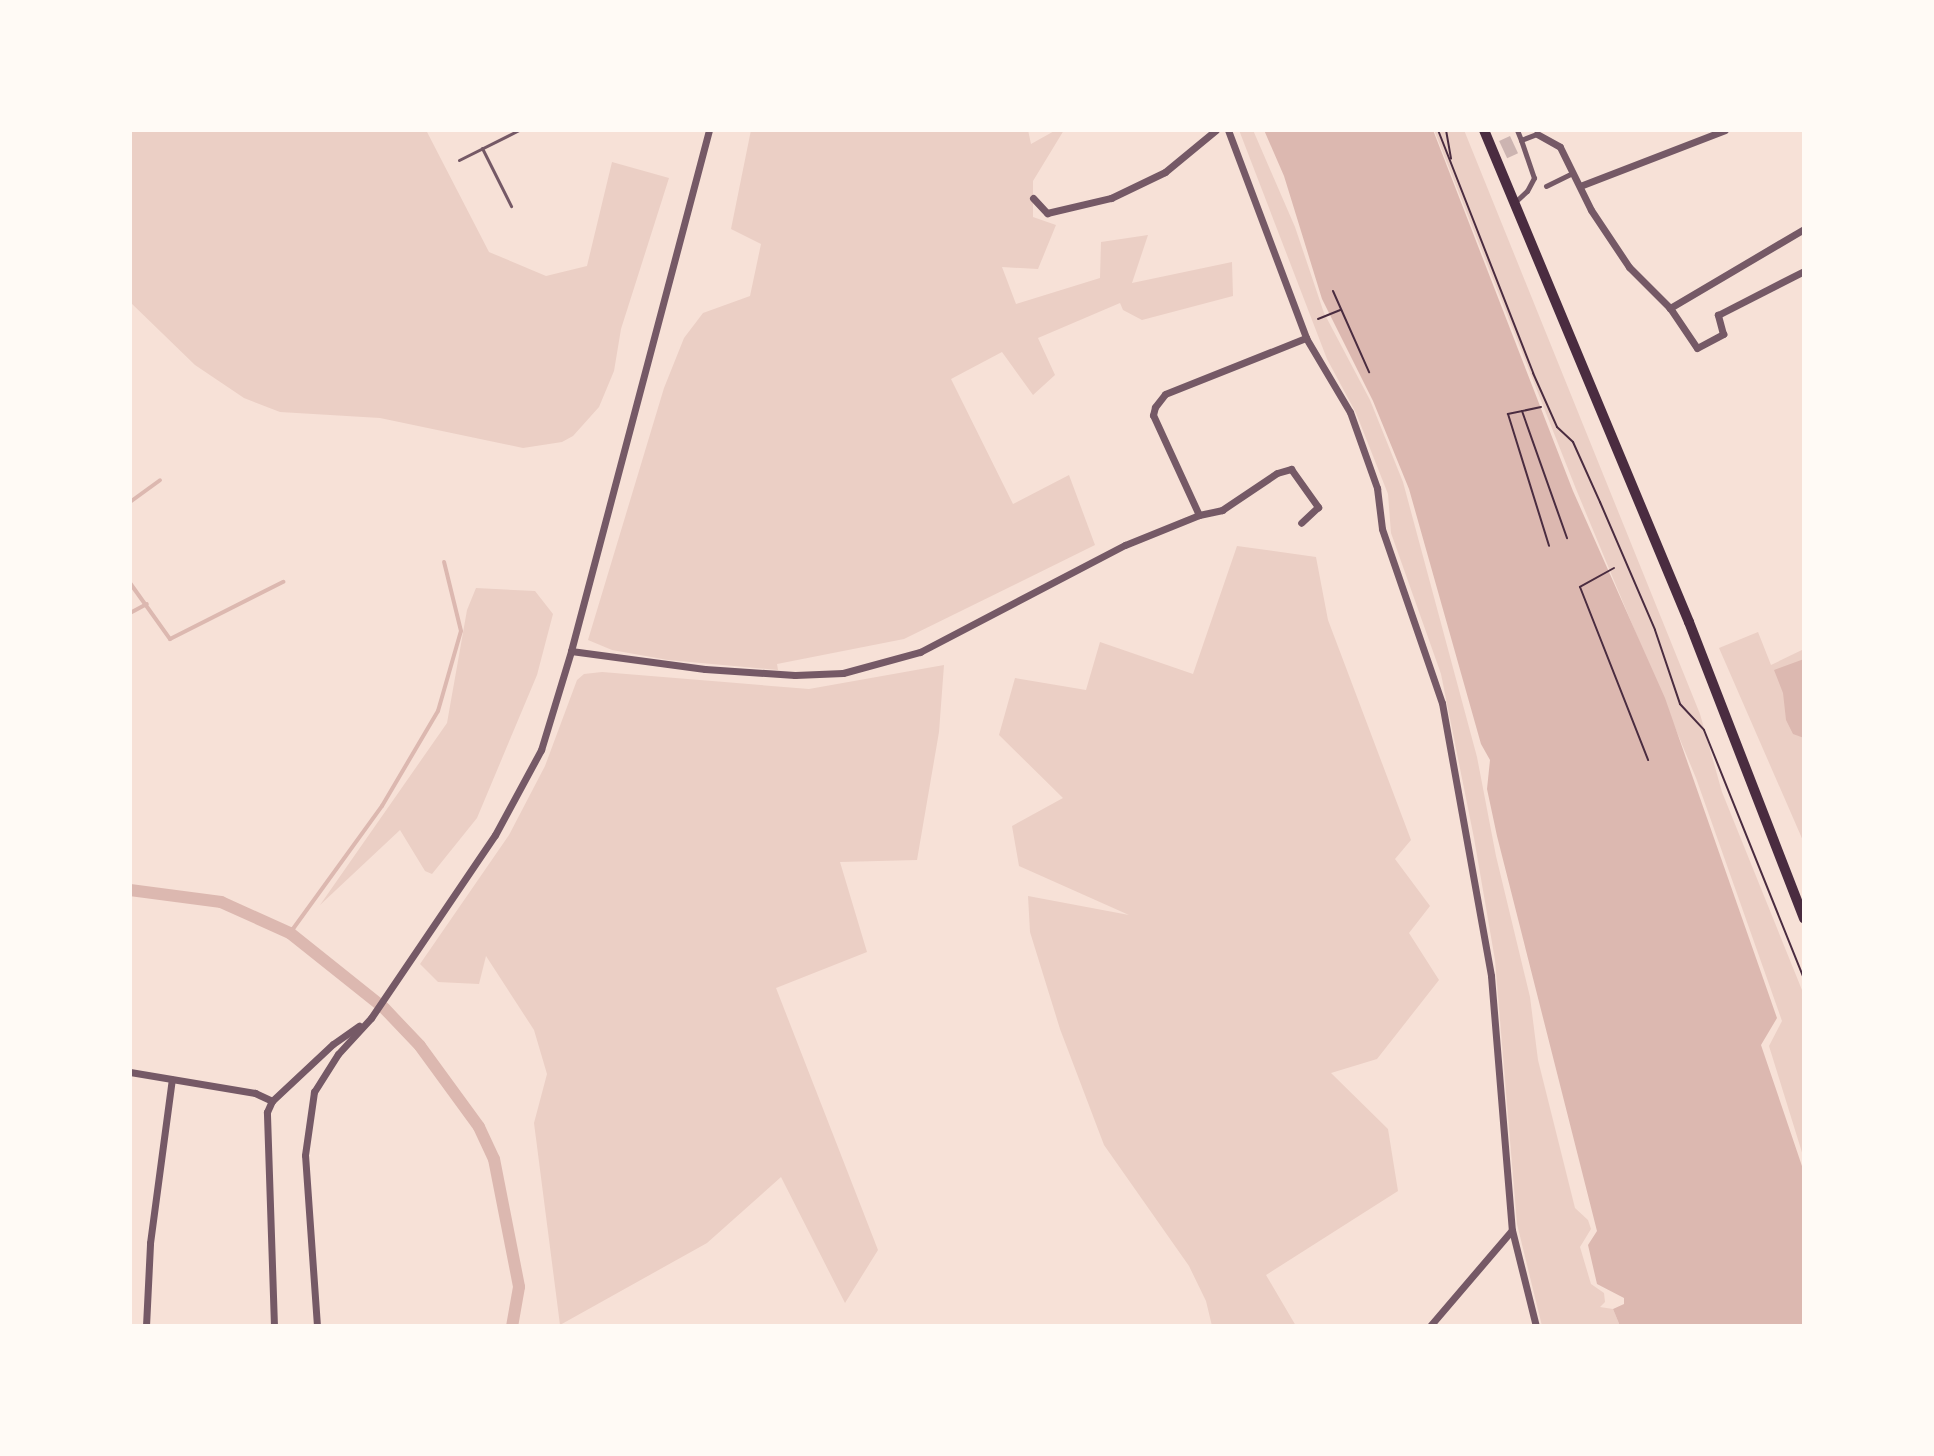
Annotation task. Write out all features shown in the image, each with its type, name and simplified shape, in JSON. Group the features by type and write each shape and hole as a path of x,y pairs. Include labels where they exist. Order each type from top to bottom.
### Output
{"main road":[{"path":"1484,130 1689,622 1804,918"}],"street":[{"path":"317,1326 305,1155 314,1092 324,1072 371,1018 495,835 541,750 571,651 709,130"},
{"path":"1033,198 1047,213 1111,198 1165,172 1216,130"},
{"path":"1228,130 1306,338 1350,412 1377,488 1382,529 1442,703 1491,976 1512,1230 1536,1326"},
{"path":"1513,203 1527,191 1534,178 1517,130"},
{"path":"1521,140 1548,130"},
{"path":"1580,186 1725,130"},
{"path":"1536,132 1560,147 1591,210 1629,267 1670,308 1697,348 1723,334 1718,315 1804,271"},
{"path":"1546,186 1574,173"},
{"path":"1670,308 1804,229"},
{"path":"1199,515 1153,415 1155,407 1165,394 1306,338"},
{"path":"571,651 738,673 843,673 920,652 1125,545 1199,515 1222,510 1277,473 1291,469 1318,507 1301,523"},
{"path":"274,1326 265,1123 272,1101 333,1044 371,1018"},
{"path":"130,1072 255,1093 272,1101"},
{"path":"146,1326 148,1254 172,1079"},
{"path":"1430,1326 1512,1230"}],"lane":[{"path":"459,160 519,130"},
{"path":"482,148 511,206"}],"path":[{"path":"1438,130 1533,373 1557,427 1573,442 1600,502 1655,630 1680,704 1704,730 1804,979"},
{"path":"1446,130 1452,164"},
{"path":"1333,291 1369,372"},
{"path":"1318,319 1341,309"},
{"path":"1541,407 1508,414 1549,546"},
{"path":"1522,411 1567,538"},
{"path":"1614,568 1580,587 1648,760"}],"shaded area":[{"path":"130,130 426,130 489,252 546,276 587,266 612,162 669,178 621,329 614,371 599,407 573,436 562,442 523,448 380,418 280,412 244,398 195,365 130,302"},
{"path":"751,130 1028,130 1031,144 1056,130 1064,130 1033,181 1033,217 1056,225 1038,269 1002,267 1016,304 1100,278 1101,242 1148,235 1132,283 1232,262 1233,296 1142,320 1123,310 1120,303 1038,338 1055,375 1033,395 1002,352 951,379 1013,504 1069,475 1095,545 904,639 777,664 778,670 668,660 612,650 588,640 664,388 684,338 703,313 750,296 761,244 731,229"},
{"path":"1239,130 1253,130 1295,227 1324,313 1370,400 1403,482 1477,757 1496,856 1530,997 1538,1060 1575,1208 1588,1220 1591,1229 1580,1247 1591,1284 1604,1293 1605,1302 1600,1307 1613,1309 1620,1326 1542,1326 1517,1224 1495,960 1441,674 1391,533 1388,494 1356,413 1327,359"},
{"path":"1264,130 1433,130 1573,491 1665,698 1777,1018 1761,1045 1804,1172 1804,1326 1620,1326 1613,1309 1624,1304 1624,1298 1597,1284 1588,1245 1597,1231 1497,836 1487,789 1490,760 1481,744 1409,489 1373,401 1322,299 1284,176"},
{"path":"1434,130 1464,130 1700,714 1722,792 1804,995 1804,1159 1769,1046 1782,1021 1696,778 1576,489"},
{"path":"1237,546 1316,557 1328,620 1411,840 1395,859 1430,906 1409,933 1439,980 1377,1059 1331,1073 1388,1129 1398,1191 1266,1275 1296,1326 1212,1326 1206,1301 1189,1266 1104,1145 1060,1029 1030,932 1028,896 1129,915 1019,866 1012,826 1063,798 999,735 1015,678 1086,690 1100,642 1193,674"},
{"path":"476,588 535,591 553,614 537,675 477,818 432,874 425,871 400,830 320,905 447,723 467,610"},
{"path":"1758,632 1771,665 1804,649 1804,843 1719,648"},
{"path":"1804,659 1804,738 1793,734 1786,720 1783,693 1774,670"},
{"path":"944,665 939,732 917,860 840,862 867,952 776,988 878,1250 845,1303 781,1177 707,1243 560,1325 534,1123 547,1074 534,1030 486,956 479,984 438,982 420,964 509,835 545,766 577,680 584,674 602,672 809,689"}],"building":[{"path":"1510,136 1518,153 1507,158 1499,141"}],"waterway":[{"path":"130,502 160,480"},
{"path":"290,933 382,806 438,711 461,631 444,562"},
{"path":"130,583 170,639 283,582"},
{"path":"130,613 147,604"},
{"path":"130,890 221,902 290,933 384,1008 420,1046 479,1127 494,1159 519,1287 512,1326"}]}
